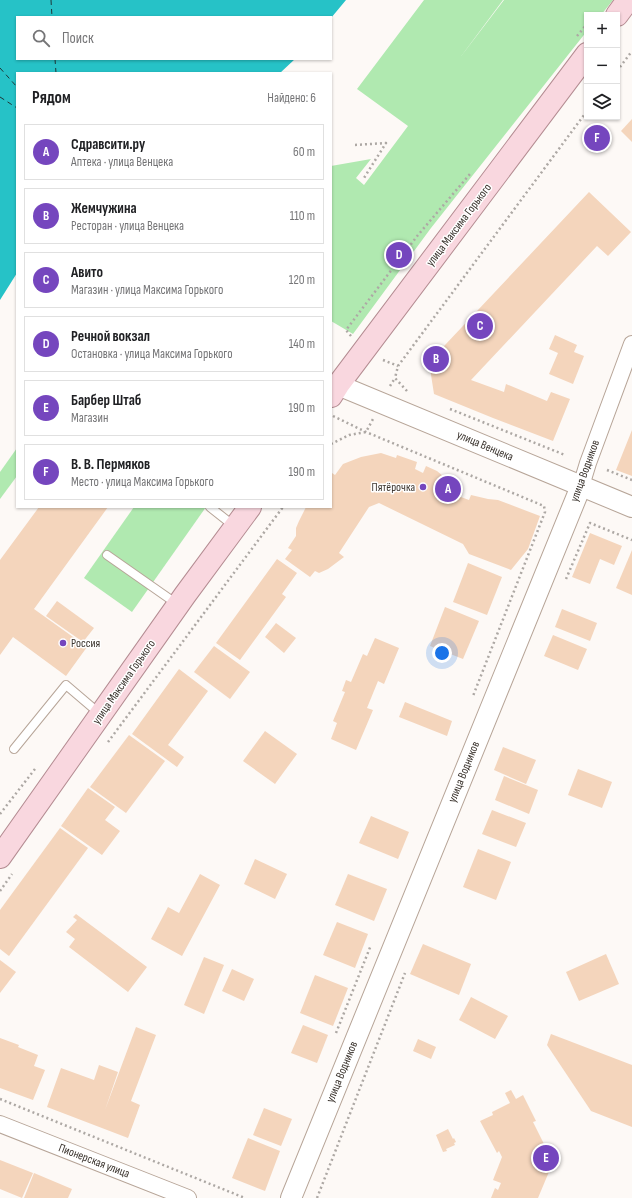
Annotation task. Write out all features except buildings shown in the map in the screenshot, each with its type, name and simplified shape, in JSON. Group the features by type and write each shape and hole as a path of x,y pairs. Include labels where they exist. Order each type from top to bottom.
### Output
{"main road":[{"path":"618,12 628,0"},
{"name":"улица Максима Горького","path":"333,387 580,48"},
{"name":"улица Максима Горького","path":"7,865 101,715 178,605 249,508"}],"street":[{"name":"улица Водников","path":"291,1198 581,486 632,344"},
{"name":"улица Венцека","path":"333,387 632,507"},
{"name":"Пионерская улица","path":"0,1124 188,1198"}],"lane":[{"path":"211,508 236,527"},
{"path":"107,555 178,605"},
{"path":"14,749 66,685 101,715"}],"path":[{"path":"580,48 584,34"},
{"path":"620,67 632,51"},
{"path":"412,393 405,390 395,378 398,366 584,115"},
{"path":"355,145 386,143 364,178"},
{"path":"346,330 418,235 472,171"},
{"path":"448,408 565,455"},
{"path":"332,415 366,432 544,506 545,512 472,698"},
{"path":"607,470 632,480"},
{"path":"106,745 282,508"},
{"path":"565,581 590,523 632,540"},
{"path":"0,891 7,865"},
{"path":"334,1036 372,944"},
{"path":"318,1198 408,967"},
{"path":"0,1099 245,1198"}],"green space":[{"path":"424,0 503,0 459,59 504,0 613,0 603,12 584,12 584,35 431,228 353,334 332,322 332,166 371,159 356,178 364,185 408,126 357,89"},
{"path":"16,449 16,477 0,499 0,472"},
{"path":"133,508 205,508 132,612 84,578"}],"water":[{"path":"0,0 346,0 332,17 16,16 16,60 294,60 281,72 16,72 16,275 0,300"}],"ferry route":[{"path":"51,0 52,16"},
{"path":"55,60 56,72"},
{"path":"0,68 16,86"},
{"path":"0,97 16,107"}],"place":[{"name":"В. В. Пермяков","path":"597,138"},
{"name":"Речной вокзал","path":"399,255"},
{"name":"Авито","path":"480,326"},
{"name":"Жемчужина","path":"436,359"},
{"name":"Пятёрочка","path":"423,487"},
{"name":"Сдравсити.ру","path":"448,489"},
{"name":"Россия","path":"63,643"},
{"name":"Барбер Штаб","path":"546,1158"}]}
